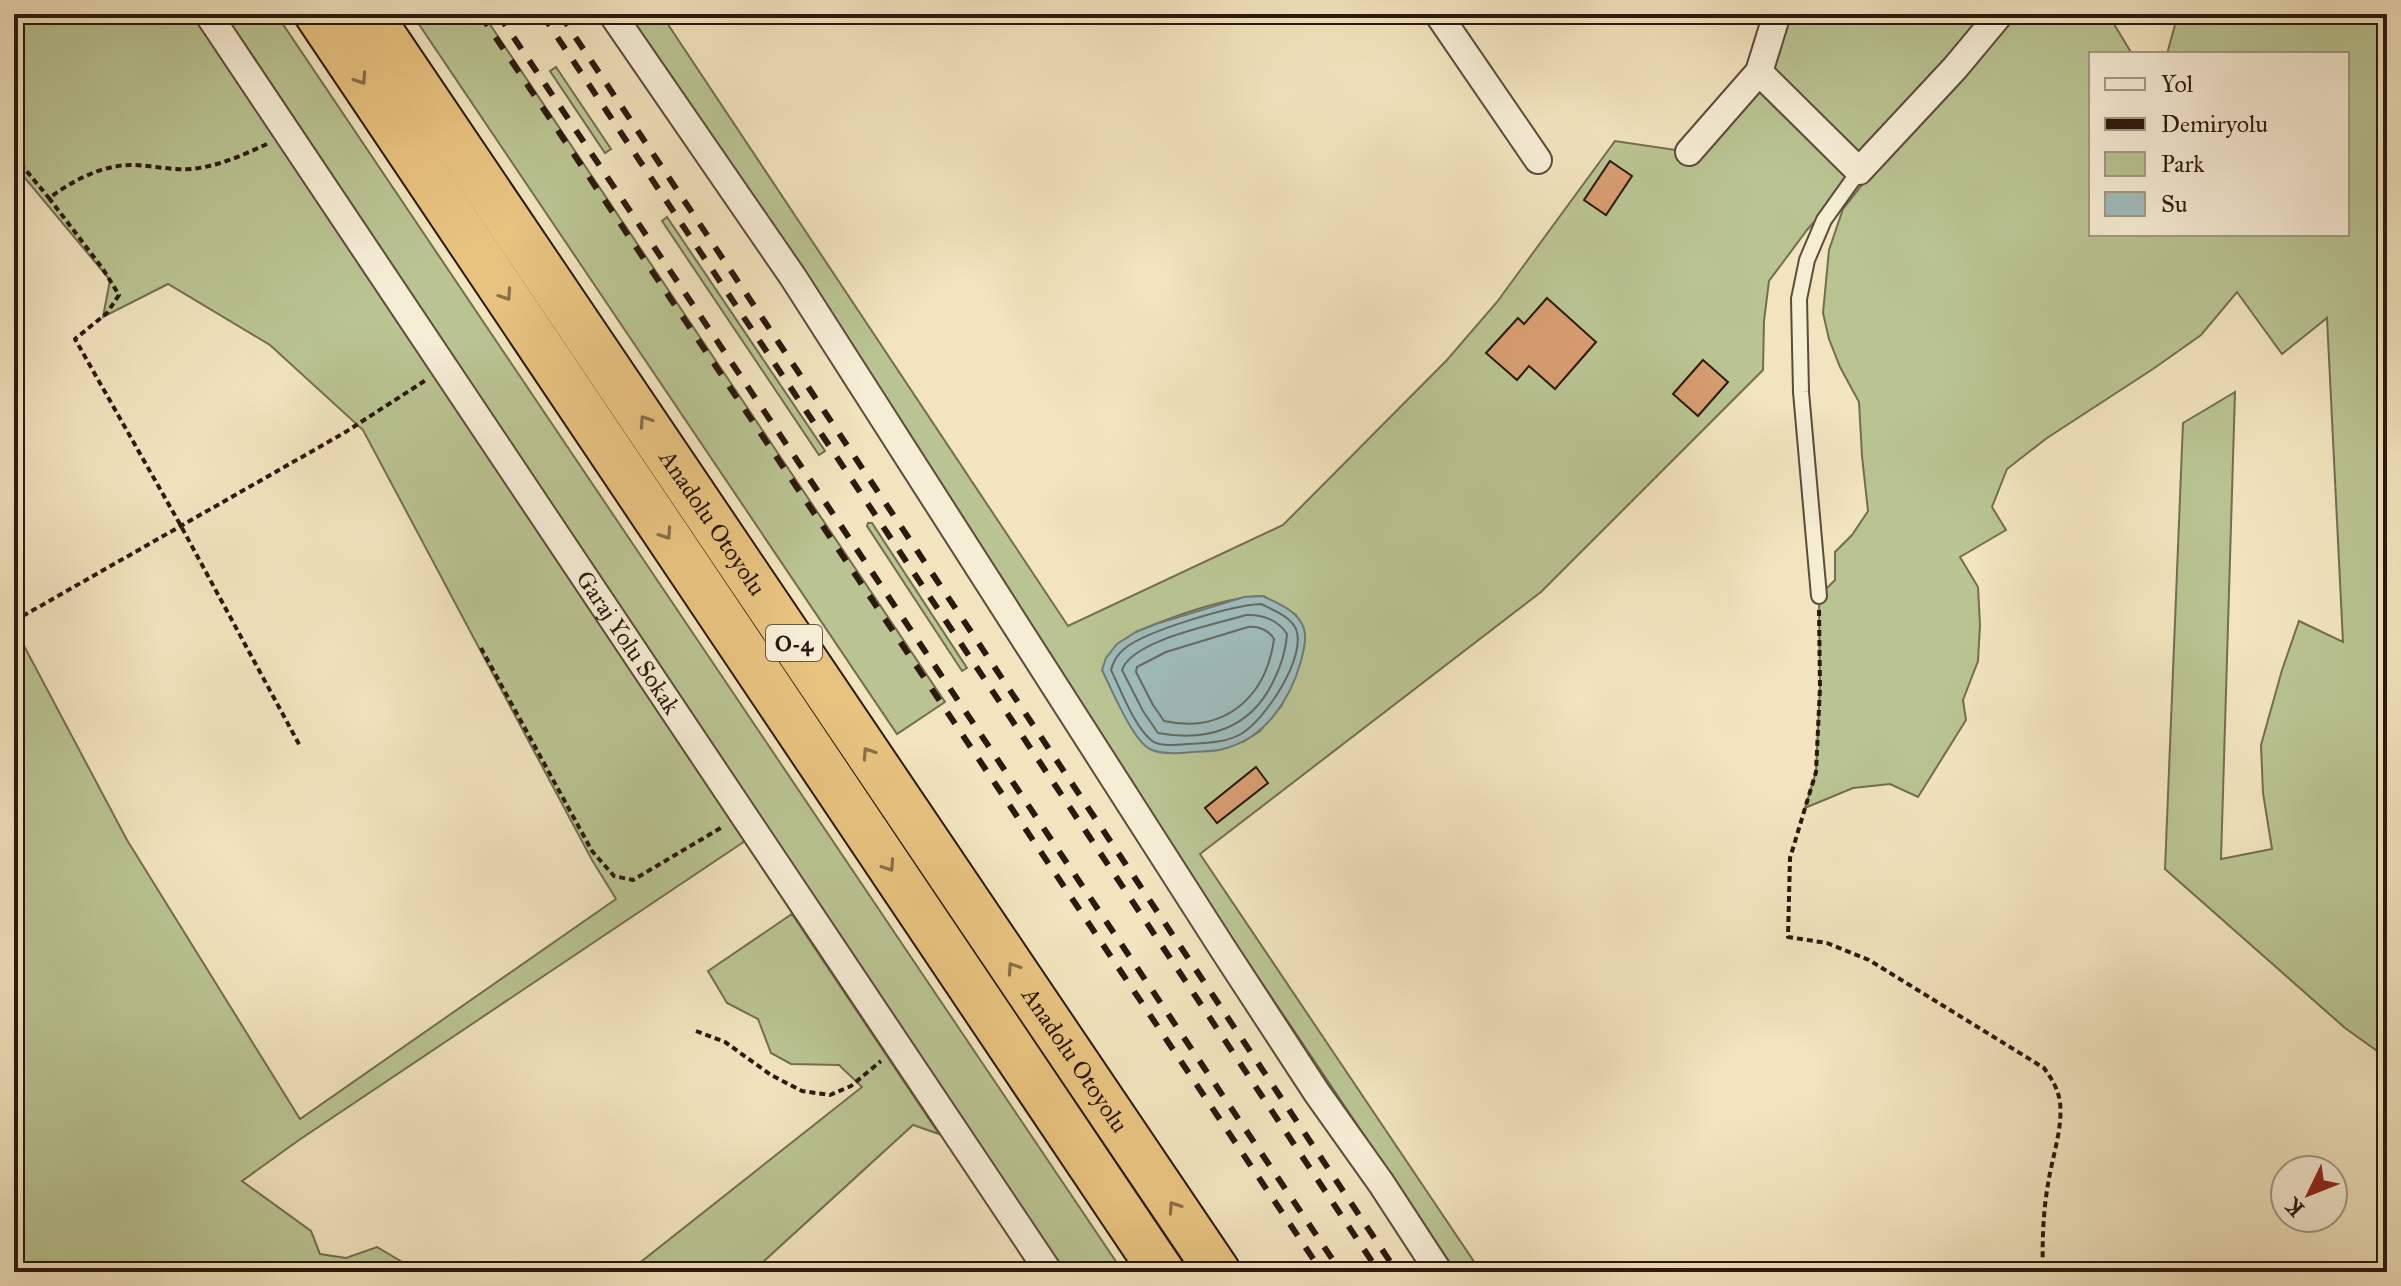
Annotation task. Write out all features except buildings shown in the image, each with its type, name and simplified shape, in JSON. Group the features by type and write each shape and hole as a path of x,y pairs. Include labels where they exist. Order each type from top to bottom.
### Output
{"highway":[{"name":"Anadolu Otoyolu","path":"317,14 1162,1272"},
{"name":"Anadolu Otoyolu","path":"369,14 1218,1272"}],"street":[{"name":"Garaj Yolu Sokak","path":"208,14 1049,1272"},
{"path":"612,14 793,277 1231,962 1439,1272"},
{"path":"1438,14 1538,160"},
{"path":"1689,152 1759,72 1777,14"},
{"path":"1759,72 1859,171 1955,68 2000,14"}],"lane":[{"path":"1819,596 1801,392 1799,299 1807,260 1824,220 1859,171"}],"path":[{"path":"49,198 82,176 110,168 134,165 193,169 225,162 288,132"},
{"path":"14,156 103,269 119,295 107,313 75,339 300,746"},
{"path":"14,621 344,433 445,368"},
{"path":"1819,596 1820,687 1816,772 1790,858 1788,937 1827,943 1869,960 2044,1068 2055,1083 2060,1103 2059,1125 2047,1186 2043,1272"},
{"path":"481,648 592,851 614,876 633,880 722,827 741,812"},
{"path":"696,1031 725,1042 771,1075 802,1091 830,1095 851,1086 877,1066 896,1044"}],"green space":[{"path":"14,14 197,14 718,793 733,823 744,833 745,841 242,1181 311,1231 320,1254 346,1258 377,1247 419,1272 14,1272 14,627 127,840 300,1119 616,899 592,860 363,430 270,345 168,284 103,317 110,280 14,165"},
{"path":"213,14 276,14 1123,1272 1059,1272"},
{"path":"412,14 483,14 945,702 897,734"},
{"path":"615,14 661,14 1068,626 1283,525 1447,360 1497,302 1615,141 1689,152 1759,72 1859,171 1807,230 1769,281 1763,370 1541,592 1200,854 1481,1272 1456,1272","holes":["1263,596 1296,615 1282,705 1260,731 1243,742 1136,632 1199,609 1248,597"]},
{"path":"1783,14 1987,14 1860,158 1777,77 1772,64"},
{"path":"2014,14 2108,14 2131,52 2089,52 2089,236 2349,236 2349,52 2168,52 2178,14 2387,14 2387,1058 2345,1028 2165,869 2183,423 2235,392 2221,859 2272,849 2263,793 2261,745 2299,621 2343,642 2327,318 2282,354 2237,292 2201,335 2047,438 2007,469 1992,507 2006,530 1960,557 1978,587 1980,625 1978,661 1963,700 1966,720 1918,797 1890,784 1853,788 1805,808 1816,772 1820,687 1819,596 1835,580 1835,552 1852,535 1868,511 1859,402 1840,367 1823,313 1829,250 1843,209 1873,171"},
{"path":"556,67 611,149 605,153 550,71"},
{"path":"667,217 825,451 819,455 662,221"},
{"path":"872,523 967,668 962,671 867,526"},
{"path":"792,914 939,1134 913,1125 752,1272 628,1272 862,1087 839,1065 791,1064 771,1053 758,1019 727,1003 708,971"}],"water":[{"path":"1263,596 1295,615 1305,633 1296,676 1274,716 1251,737 1219,750 1165,753 1143,744 1123,713 1102,670 1106,658 1117,644 1156,624 1244,597"}],"railway":[{"path":"480,14 1322,1272"},
{"path":"498,14 1341,1272"},
{"path":"542,14 1379,1272"},
{"path":"560,14 1397,1272"}]}
